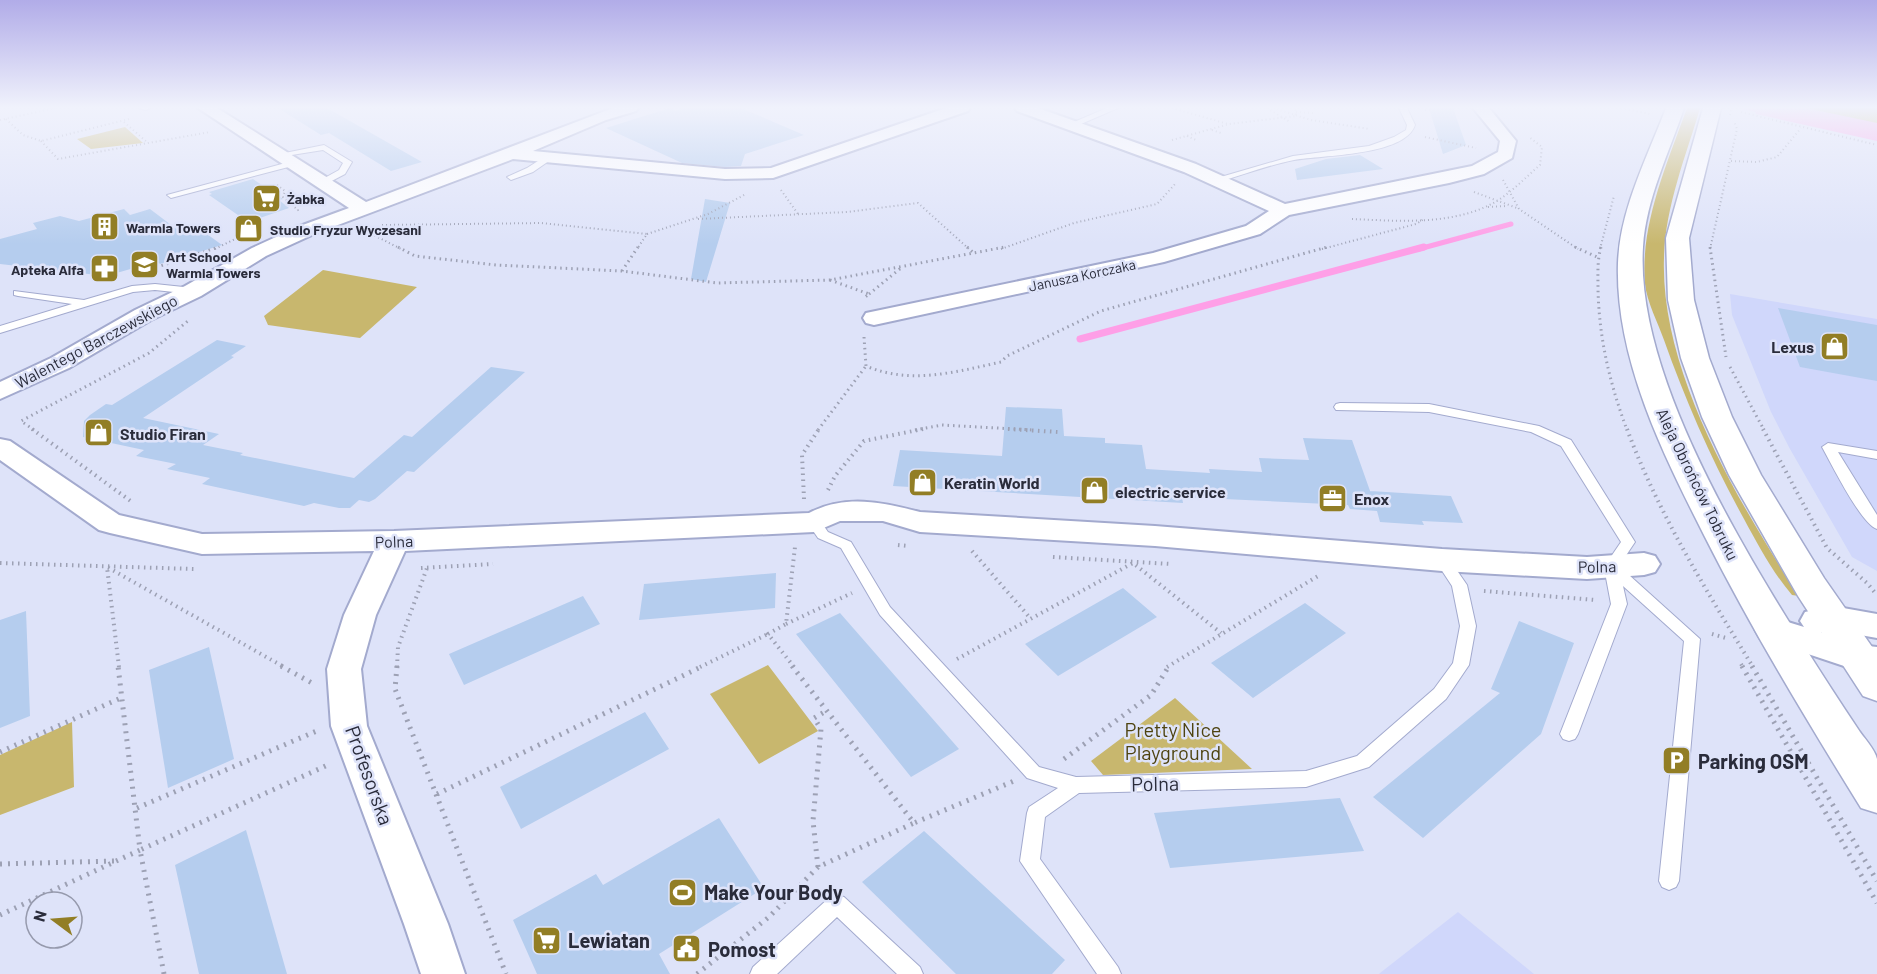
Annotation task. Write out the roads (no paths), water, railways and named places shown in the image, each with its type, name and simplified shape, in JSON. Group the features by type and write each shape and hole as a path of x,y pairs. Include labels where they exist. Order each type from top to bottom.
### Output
{"main road":[{"name":"Aleja Obrońców Tobruku","path":"1652,153 1635,222 1630,263 1639,333 1660,408 1697,488 1772,629 1877,794"},
{"path":"1707,153 1677,242 1677,274 1687,332 1702,379 1731,448 1773,525 1832,618 1872,657"}],"street":[{"path":"277,153 363,208"},
{"name":"Walentego Barczewskiego","path":"0,391 60,363 143,315 193,291 258,252 363,208 512,153"},
{"path":"508,155 552,156 725,174 773,173 830,153"},
{"path":"1148,153 1218,179 1283,210 1443,179 1489,156 1506,153"},
{"name":"Janusza Korczaka","path":"866,317 1156,258 1253,230 1283,210"},
{"name":"Walentego Barczewskiego","path":"10,416 161,320 193,291"},
{"name":"Polna","path":"0,447 110,523 202,544 394,541 835,511 884,512 920,522 1155,536 1442,560 1611,567 1644,564"},
{"name":"Profesorska","path":"394,541 360,615 344,669 349,726 426,924 442,974"},
{"path":"1772,629 1832,618"},
{"path":"1772,629 1872,657"}],"lane":[{"path":"203,191 262,172 286,159 304,153"},
{"path":"324,182 342,172 348,162 334,153"},
{"path":"1218,179 1296,158 1326,153"},
{"path":"511,177 530,170 552,156"},
{"path":"171,195 262,172"},
{"name":"Walentego Barczewskiego","path":"0,330 132,289 155,287 193,291"},
{"path":"18,293 86,303"},
{"path":"1340,407 1429,408 1463,413 1535,429 1566,443 1628,542 1611,567 1619,604 1569,734"},
{"path":"1877,455 1828,447 1865,510 1877,524"},
{"name":"Polna","path":"810,514 823,535 846,545 885,611 1033,773 1076,785 1306,779 1363,762 1440,694 1461,665 1468,626 1442,560"},
{"path":"1611,567 1692,639 1669,880"},
{"path":"1076,785 1036,813 1030,861 1110,974"},
{"path":"762,974 837,904 912,974"}],"waterway":[{"path":"1419,249 1511,224"},
{"path":"1080,339 1424,247"}],"place":[{"name":"Żabka","path":"266,198"},
{"name":"Warmia Towers","path":"105,227"},
{"name":"Studio Fryzur Wyczesani","path":"249,229"},
{"name":"Art School Warmia Towers","path":"145,264"},
{"name":"Apteka Alfa","path":"105,269"},
{"name":"Lexus","path":"1835,346"},
{"name":"Studio Firan","path":"99,433"},
{"name":"Keratin World","path":"923,482"},
{"name":"electric service","path":"1094,491"},
{"name":"Enox","path":"1333,498"},
{"name":"Parking OSM","path":"1677,761"},
{"name":"Make Your Body","path":"683,892"},
{"name":"Lewiatan","path":"547,940"},
{"name":"Pomost","path":"687,949"}],"park label":[{"name":"Pretty Nice Playground","path":"1173,740"}]}
